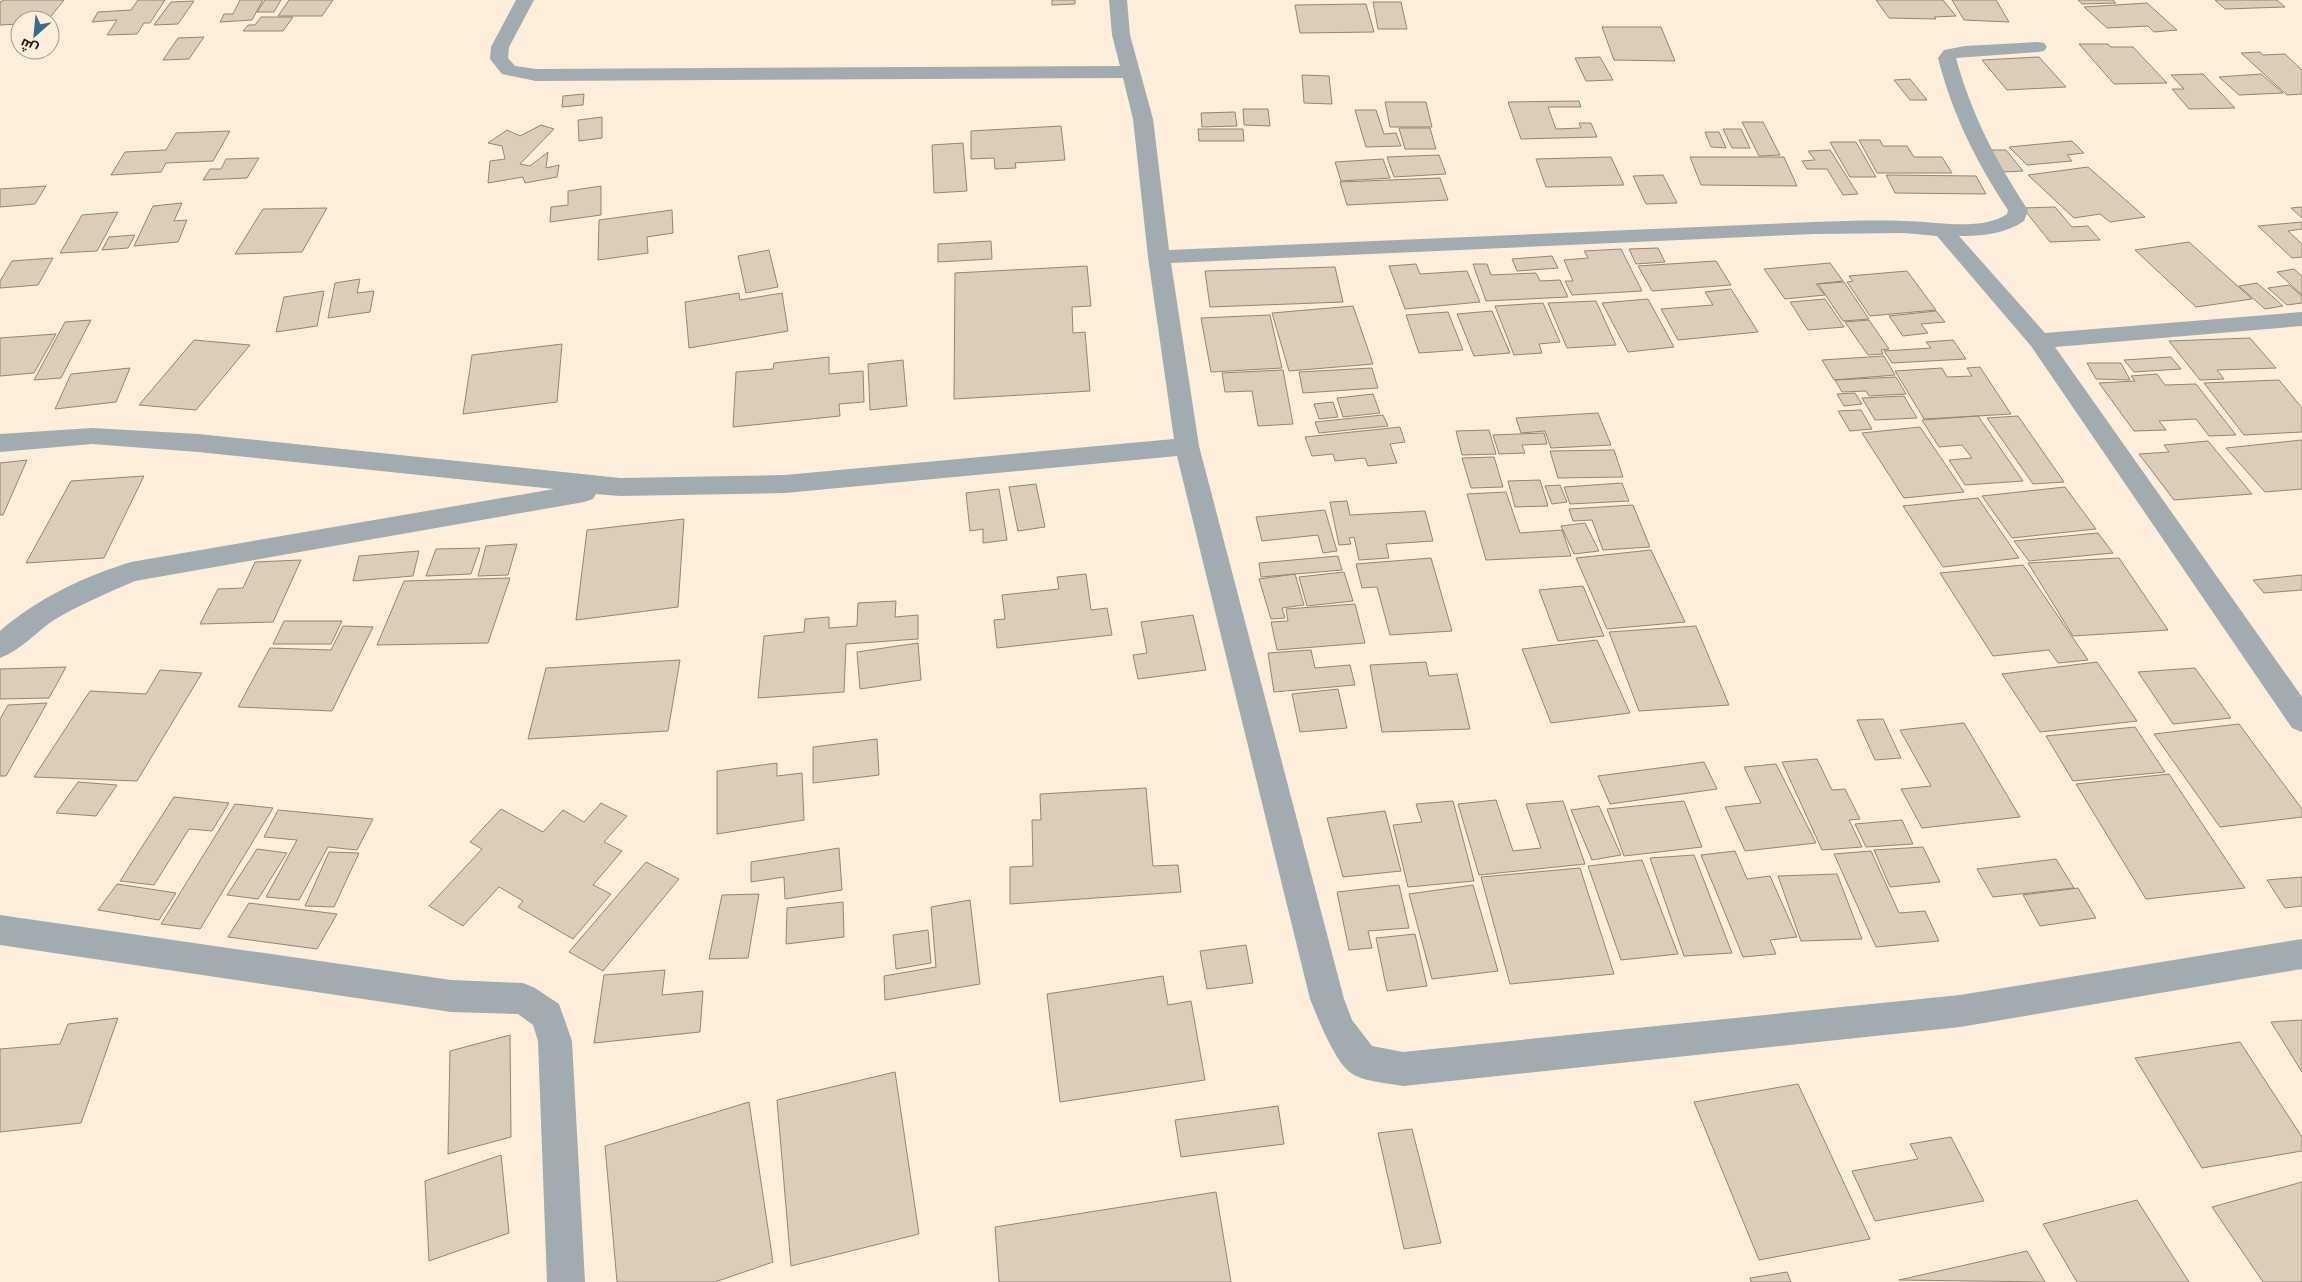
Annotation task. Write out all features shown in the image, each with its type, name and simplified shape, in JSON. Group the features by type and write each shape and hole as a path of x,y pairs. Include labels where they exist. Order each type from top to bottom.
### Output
{"street":[{"path":"526,0 500,47 499,59 509,70 536,75 1129,72"},
{"path":"1118,0 1120,35 1129,72 1138,94 1143,119 1159,257 1188,446 1327,999 1340,1031 1362,1061 1403,1069 1960,1011 2302,954"},
{"path":"1159,257 1814,228 1974,229 2011,222 2017,217 2018,210 1983,152 1958,94 1947,58 1950,54 1965,51 2038,47"},
{"path":"1943,230 1972,266 2039,341 2302,720"},
{"path":"2039,341 2302,318"},
{"path":"0,443 92,436 198,443 620,487 785,484 1188,446"},
{"path":"0,646 19,628 78,593 131,572 620,487"},
{"path":"0,930 451,996 523,998 547,1015 555,1041 566,1282"}],"building":[{"path":"4,0 64,0 56,10 10,10 10,24 0,25 0,2"},
{"path":"138,0 165,0 150,23 144,23 137,34 107,35 117,20 92,22 98,12 131,10"},
{"path":"240,0 263,0 252,20 220,22 224,14 233,14"},
{"path":"265,0 281,0 274,12 257,12"},
{"path":"289,0 333,0 322,16 278,16"},
{"path":"1052,0 1075,0 1075,4 1052,5"},
{"path":"1876,0 1943,0 1956,16 1934,17 1936,19 1889,18"},
{"path":"1952,0 1996,0 2009,22 1964,20"},
{"path":"2078,0 2113,0 2116,3 2082,4"},
{"path":"2215,0 2277,0 2285,7 2225,9"},
{"path":"194,1 178,24 154,25 171,2"},
{"path":"1373,2 1401,2 1407,29 1378,29"},
{"path":"2147,3 2177,30 2154,32 2148,26 2107,28 2084,7"},
{"path":"1366,4 1374,32 1300,33 1295,5"},
{"path":"261,17 293,17 283,31 243,31 248,25 255,25"},
{"path":"1602,27 1661,27 1675,61 1614,60"},
{"path":"204,37 189,59 163,60 178,38"},
{"path":"2079,44 2108,44 2111,47 2133,47 2167,83 2114,84"},
{"path":"2260,52 2263,55 2285,54 2302,70 2302,94 2287,95 2241,53"},
{"path":"1600,57 1613,80 1586,81 1575,58"},
{"path":"2039,57 2066,87 2007,90 1982,60"},
{"path":"2203,74 2235,108 2189,109 2172,89 2184,89 2171,75"},
{"path":"2261,74 2283,93 2239,95 2219,77"},
{"path":"1302,75 1329,76 1332,104 1304,103"},
{"path":"1910,79 1927,100 1910,100 1894,80"},
{"path":"584,94 583,105 562,107 563,96"},
{"path":"1579,101 1581,107 1548,107 1556,129 1581,128 1579,123 1591,123 1597,137 1521,139 1508,102"},
{"path":"1385,102 1426,102 1432,127 1390,127"},
{"path":"1243,109 1268,109 1270,126 1244,125"},
{"path":"1355,110 1376,110 1384,134 1396,133 1401,146 1366,147"},
{"path":"1235,112 1237,126 1202,127 1201,113"},
{"path":"602,117 602,138 579,141 578,120"},
{"path":"1742,122 1763,122 1780,155 1759,156"},
{"path":"541,125 554,129 520,164 530,166 548,152 546,168 559,165 557,177 525,183 523,177 488,183 490,161 505,159 502,146 488,143 507,130 520,136"},
{"path":"1061,126 1065,160 1015,163 1016,168 995,169 994,158 971,159 971,131"},
{"path":"1399,128 1430,128 1436,149 1405,149"},
{"path":"1198,129 1243,129 1244,141 1199,141"},
{"path":"1723,129 1741,129 1750,148 1732,148"},
{"path":"230,131 213,161 166,163 161,172 111,175 125,152 166,150 176,133"},
{"path":"1705,132 1719,132 1726,148 1711,147"},
{"path":"1859,140 1880,140 1883,146 1907,146 1914,157 1942,157 1952,173 1877,173"},
{"path":"2072,141 2084,153 2067,155 2072,161 2027,165 2009,147"},
{"path":"1830,142 1856,142 1876,177 1850,177"},
{"path":"963,143 967,191 934,193 932,145"},
{"path":"1830,150 1858,194 1843,195 1827,169 1807,169 1802,161 1815,160 1808,151"},
{"path":"1986,150 2006,150 2023,171 2002,172"},
{"path":"1439,155 1446,174 1394,177 1387,157"},
{"path":"1611,157 1624,185 1546,187 1536,159"},
{"path":"1690,157 1784,157 1797,186 1701,185"},
{"path":"259,158 247,178 203,180 210,169 221,169 226,159"},
{"path":"1383,159 1390,178 1341,181 1335,162"},
{"path":"2088,167 2145,217 2110,222 2100,214 2074,218 2028,175"},
{"path":"1663,175 1677,203 1646,204 1633,176"},
{"path":"1886,175 1976,176 1986,194 1895,193"},
{"path":"1440,178 1448,200 1347,205 1340,182"},
{"path":"46,186 35,204 0,207 0,189"},
{"path":"601,186 601,215 550,222 551,207 568,205 568,191"},
{"path":"182,203 174,221 187,220 178,242 134,246 153,206"},
{"path":"2055,207 2072,227 2088,226 2100,240 2050,242 2023,208"},
{"path":"2302,207 2302,218 2291,208"},
{"path":"327,208 302,252 235,254 263,209"},
{"path":"672,210 673,233 647,237 648,253 598,260 599,220"},
{"path":"118,212 97,251 60,253 82,215"},
{"path":"2302,222 2302,229 2288,231 2302,244 2302,257 2292,258 2258,226"},
{"path":"135,235 128,248 102,250 109,237"},
{"path":"991,241 992,259 938,262 938,244"},
{"path":"2189,242 2252,299 2196,307 2135,250"},
{"path":"1658,248 1665,262 1636,264 1629,249"},
{"path":"1621,249 1642,291 1572,295 1565,281 1573,281 1564,260 1588,258 1584,251"},
{"path":"769,250 778,287 746,293 738,256"},
{"path":"1552,256 1558,268 1517,271 1512,259"},
{"path":"53,258 38,285 0,288 0,281 12,261"},
{"path":"1716,261 1731,285 1652,291 1638,266"},
{"path":"1830,263 1843,281 1816,284 1825,295 1785,299 1764,269"},
{"path":"1416,264 1420,274 1467,271 1480,302 1405,309 1389,266"},
{"path":"1473,264 1487,264 1491,275 1536,273 1540,281 1560,280 1568,297 1486,301"},
{"path":"1087,266 1091,306 1072,307 1073,333 1085,332 1090,391 954,399 955,273"},
{"path":"1335,267 1343,302 1210,307 1205,271"},
{"path":"2294,269 2302,276 2302,295 2277,272"},
{"path":"1907,271 1936,310 1870,316 1847,282 1853,281 1849,276"},
{"path":"360,279 357,293 374,291 370,312 328,318 335,283"},
{"path":"1844,282 1869,319 1843,321 1818,284"},
{"path":"2257,283 2283,306 2265,309 2239,286"},
{"path":"2289,285 2302,296 2302,303 2287,305 2268,288"},
{"path":"1731,289 1758,332 1678,340 1661,309 1713,305 1705,292"},
{"path":"324,291 317,326 276,332 284,297"},
{"path":"739,293 740,300 782,293 788,331 689,348 685,302"},
{"path":"1648,299 1674,347 1628,352 1602,303"},
{"path":"1825,299 1844,327 1808,330 1790,302"},
{"path":"1596,301 1616,345 1567,348 1548,303"},
{"path":"1543,303 1560,342 1539,344 1542,353 1514,355 1495,306"},
{"path":"1353,306 1373,364 1289,371 1272,313"},
{"path":"1492,311 1510,353 1474,356 1457,314"},
{"path":"1936,311 1945,322 1921,324 1928,333 1903,336 1889,316"},
{"path":"1448,312 1463,350 1419,353 1406,315"},
{"path":"1270,315 1282,368 1211,372 1201,318"},
{"path":"91,320 61,378 34,380 65,322"},
{"path":"1869,320 1889,349 1881,350 1883,354 1868,355 1845,322"},
{"path":"56,334 34,373 0,376 0,338"},
{"path":"2250,338 2276,368 2217,370 2224,379 2200,380 2169,341"},
{"path":"194,340 250,345 196,410 139,405"},
{"path":"1953,340 1966,359 1892,363 1884,351 1931,348 1926,342"},
{"path":"562,344 557,402 463,414 472,355"},
{"path":"1884,356 1895,375 1834,380 1822,360"},
{"path":"829,357 829,374 863,371 864,402 839,404 840,416 733,427 736,372 773,369 774,363"},
{"path":"2171,357 2181,369 2134,372 2124,360"},
{"path":"903,360 907,406 870,410 868,364"},
{"path":"2087,363 2121,363 2130,380 2096,379"},
{"path":"1980,367 2011,414 1924,419 1895,371 1942,368 1947,377 1972,376 1967,368"},
{"path":"130,368 116,402 55,409 71,374"},
{"path":"1372,368 1378,388 1303,393 1299,372"},
{"path":"1283,370 1293,424 1258,426 1252,391 1225,392 1222,373"},
{"path":"2157,374 2165,385 2196,384 2236,435 2209,436 2196,419 2159,421 2166,430 2134,431 2099,383 2135,381 2131,376"},
{"path":"1896,377 1906,394 1869,396 1866,391 1842,392 1835,380"},
{"path":"2279,380 2302,408 2302,432 2244,435 2204,383"},
{"path":"1855,393 1862,404 1844,406 1837,394"},
{"path":"1373,394 1380,413 1343,417 1337,398"},
{"path":"1904,396 1917,418 1875,420 1862,398"},
{"path":"1333,402 1338,417 1319,419 1314,404"},
{"path":"1861,410 1872,429 1850,431 1838,411"},
{"path":"1598,413 1611,445 1551,448 1545,431 1521,433 1516,418"},
{"path":"1383,415 1388,426 1319,433 1315,422"},
{"path":"1978,416 2023,481 1965,485 1949,460 1972,458 1962,445 1939,447 1922,420"},
{"path":"2018,416 2064,482 2033,484 1987,418"},
{"path":"1400,427 1405,442 1390,444 1397,463 1368,466 1365,458 1335,461 1333,454 1312,456 1305,437"},
{"path":"1920,427 1964,492 1904,498 1862,433"},
{"path":"1489,430 1496,454 1462,455 1456,431"},
{"path":"1544,433 1547,444 1522,445 1525,453 1499,454 1493,435"},
{"path":"2302,440 2302,489 2265,492 2226,448"},
{"path":"2208,441 2252,494 2174,500 2139,454 2169,452 2164,445"},
{"path":"1614,450 1623,477 1558,478 1550,451"},
{"path":"1494,457 1503,487 1471,488 1462,458"},
{"path":"27,460 3,515 0,515 0,463"},
{"path":"144,476 104,558 26,563 71,481"},
{"path":"1540,480 1548,506 1515,507 1508,481"},
{"path":"1622,483 1629,501 1570,504 1564,487"},
{"path":"1036,484 1045,527 1018,531 1009,487"},
{"path":"1560,485 1567,502 1552,504 1545,486"},
{"path":"2065,487 2096,529 2012,538 1982,496"},
{"path":"999,489 1007,540 983,543 983,529 970,531 966,493"},
{"path":"1506,492 1520,533 1562,530 1571,556 1486,560 1467,494"},
{"path":"1978,498 2019,558 1943,567 1903,506"},
{"path":"1347,501 1350,515 1425,511 1433,541 1386,544 1389,558 1359,560 1354,537 1349,538 1351,544 1339,545 1330,502"},
{"path":"1633,505 1650,547 1603,550 1592,520 1573,521 1569,509"},
{"path":"1325,510 1337,551 1323,553 1318,535 1262,541 1256,517"},
{"path":"684,519 678,607 576,620 587,530"},
{"path":"1585,523 1599,551 1574,554 1561,526"},
{"path":"2098,533 2113,553 2029,561 2014,541"},
{"path":"517,544 508,575 478,576 486,546"},
{"path":"480,548 471,574 426,576 436,549"},
{"path":"1651,550 1685,622 1607,629 1576,558"},
{"path":"419,551 413,576 353,581 359,556"},
{"path":"1338,556 1342,570 1261,577 1259,563"},
{"path":"1431,558 1452,631 1390,635 1377,587 1362,588 1356,564"},
{"path":"2119,558 2168,630 2073,636 2028,563"},
{"path":"301,560 273,622 200,624 218,589 243,588 255,562"},
{"path":"2023,565 2088,660 2058,663 2049,650 1993,656 1940,573"},
{"path":"1344,572 1353,601 1307,606 1299,577"},
{"path":"1086,574 1091,610 1107,608 1112,635 997,648 994,620 1005,619 1002,595 1059,589 1057,577"},
{"path":"1295,574 1304,605 1282,608 1285,618 1271,619 1259,579"},
{"path":"2302,575 2302,590 2264,593 2253,580"},
{"path":"510,578 488,643 377,645 404,581"},
{"path":"1583,586 1604,636 1558,641 1539,590"},
{"path":"896,601 895,617 918,615 918,639 846,644 844,692 758,698 764,636 804,632 805,619 829,617 829,628 857,626 858,603"},
{"path":"1355,604 1365,643 1277,650 1271,622 1288,621 1286,609"},
{"path":"1193,615 1206,670 1138,679 1133,655 1147,653 1141,622"},
{"path":"284,621 342,621 331,644 273,644"},
{"path":"343,626 373,627 332,711 238,707 270,648 331,650"},
{"path":"1696,626 1729,705 1639,711 1609,632"},
{"path":"1597,640 1630,713 1551,723 1522,649"},
{"path":"918,643 921,680 860,689 857,652"},
{"path":"1311,650 1315,668 1350,665 1355,685 1274,692 1268,653"},
{"path":"680,660 668,731 528,739 546,668"},
{"path":"1426,662 1429,676 1457,674 1470,729 1382,732 1370,665"},
{"path":"2097,662 2137,721 2040,732 2002,674"},
{"path":"66,667 49,698 0,699 0,669"},
{"path":"2195,668 2231,718 2173,724 2138,672"},
{"path":"160,670 202,673 137,781 34,777 90,691 146,694"},
{"path":"1338,689 1347,728 1300,732 1292,694"},
{"path":"47,703 6,776 0,776 0,719 8,705"},
{"path":"1883,719 1901,758 1875,760 1857,720"},
{"path":"1964,723 2020,817 1922,828 1901,789 1931,786 1900,730"},
{"path":"2239,724 2302,809 2302,817 2220,827 2154,734"},
{"path":"2135,727 2165,772 2073,781 2046,736"},
{"path":"877,739 879,775 813,783 813,747"},
{"path":"1817,759 1832,790 1845,789 1860,819 1849,820 1862,847 1822,850 1782,762"},
{"path":"1704,762 1717,789 1610,804 1598,776"},
{"path":"777,763 777,776 802,773 804,820 717,834 717,771"},
{"path":"1776,764 1816,843 1745,851 1725,807 1761,803 1744,767"},
{"path":"2169,774 2245,888 2146,899 2076,784"},
{"path":"78,782 117,785 96,816 56,813"},
{"path":"1146,788 1153,866 1178,865 1181,892 1010,904 1010,867 1033,866 1032,820 1041,820 1040,794"},
{"path":"174,797 229,803 212,831 189,829 154,885 120,881"},
{"path":"1496,800 1513,851 1541,848 1526,804 1563,801 1585,864 1479,875 1458,804"},
{"path":"1453,801 1474,881 1408,887 1393,825 1422,822 1416,804"},
{"path":"1684,801 1702,847 1624,856 1607,809"},
{"path":"601,803 627,816 604,842 622,851 593,885 611,894 573,939 518,907 523,901 499,887 463,926 429,906 482,849 470,842 501,809 543,832 563,810 584,822"},
{"path":"235,804 273,808 200,929 161,924"},
{"path":"1599,806 1621,855 1592,860 1571,810"},
{"path":"278,810 373,819 357,850 328,847 299,900 266,897 297,840 264,837"},
{"path":"1385,811 1401,871 1343,877 1327,818"},
{"path":"1902,820 1913,844 1866,847 1855,824"},
{"path":"1923,847 1940,882 1890,887 1874,850"},
{"path":"839,848 842,890 785,899 784,877 751,882 751,862"},
{"path":"257,849 287,853 258,899 227,895"},
{"path":"1735,851 1747,879 1770,876 1797,937 1770,940 1776,954 1743,957 1701,855"},
{"path":"1871,851 1899,913 1925,911 1939,941 1876,947 1834,854"},
{"path":"329,852 359,853 334,907 305,906"},
{"path":"1694,855 1732,953 1684,956 1650,858"},
{"path":"2056,859 2074,888 1993,897 1977,869"},
{"path":"1642,860 1678,954 1621,960 1588,866"},
{"path":"646,862 679,879 603,971 569,952"},
{"path":"1580,868 1614,974 1510,984 1481,877"},
{"path":"1837,874 1862,939 1801,941 1778,876"},
{"path":"2302,877 2302,906 2285,908 2267,880"},
{"path":"117,884 176,893 159,920 98,910"},
{"path":"1399,885 1409,928 1368,931 1372,948 1349,950 1337,892"},
{"path":"1473,885 1498,971 1432,979 1409,894"},
{"path":"2078,888 2096,918 2040,926 2023,895"},
{"path":"759,894 748,958 709,959 722,895"},
{"path":"970,900 980,984 885,1000 884,976 936,967 931,907"},
{"path":"843,902 844,937 786,944 787,908"},
{"path":"249,903 337,914 317,949 228,937"},
{"path":"928,930 931,963 896,969 893,935"},
{"path":"1415,934 1427,986 1387,991 1376,938"},
{"path":"1246,945 1253,983 1207,989 1200,951"},
{"path":"665,970 662,995 703,991 700,1032 594,1043 604,975"},
{"path":"1163,976 1168,1005 1191,1001 1205,1080 1060,1102 1047,994"},
{"path":"118,1018 81,1123 0,1132 0,1049 60,1044 68,1024"},
{"path":"2302,1020 2302,1072 2271,1022"},
{"path":"510,1035 511,1137 448,1154 450,1051"},
{"path":"2240,1042 2302,1137 2302,1151 2202,1168 2135,1058"},
{"path":"895,1072 919,1234 791,1266 777,1100"},
{"path":"1798,1084 1870,1239 1759,1260 1694,1102"},
{"path":"749,1102 773,1262 715,1282 617,1282 605,1146"},
{"path":"1278,1106 1284,1144 1181,1157 1175,1120"},
{"path":"1412,1129 1441,1243 1404,1249 1378,1133"},
{"path":"1951,1137 1984,1201 1875,1221 1852,1171 1918,1159 1910,1144"},
{"path":"501,1155 509,1233 429,1261 425,1181"},
{"path":"2302,1182 2302,1282 2263,1282 2212,1207"},
{"path":"1216,1192 1231,1282 999,1282 995,1227"},
{"path":"2137,1200 2189,1282 2077,1282 2043,1224"},
{"path":"2027,1251 2045,1282 1899,1280"},
{"path":"1787,1272 1791,1282 1751,1282 1750,1278"}]}
